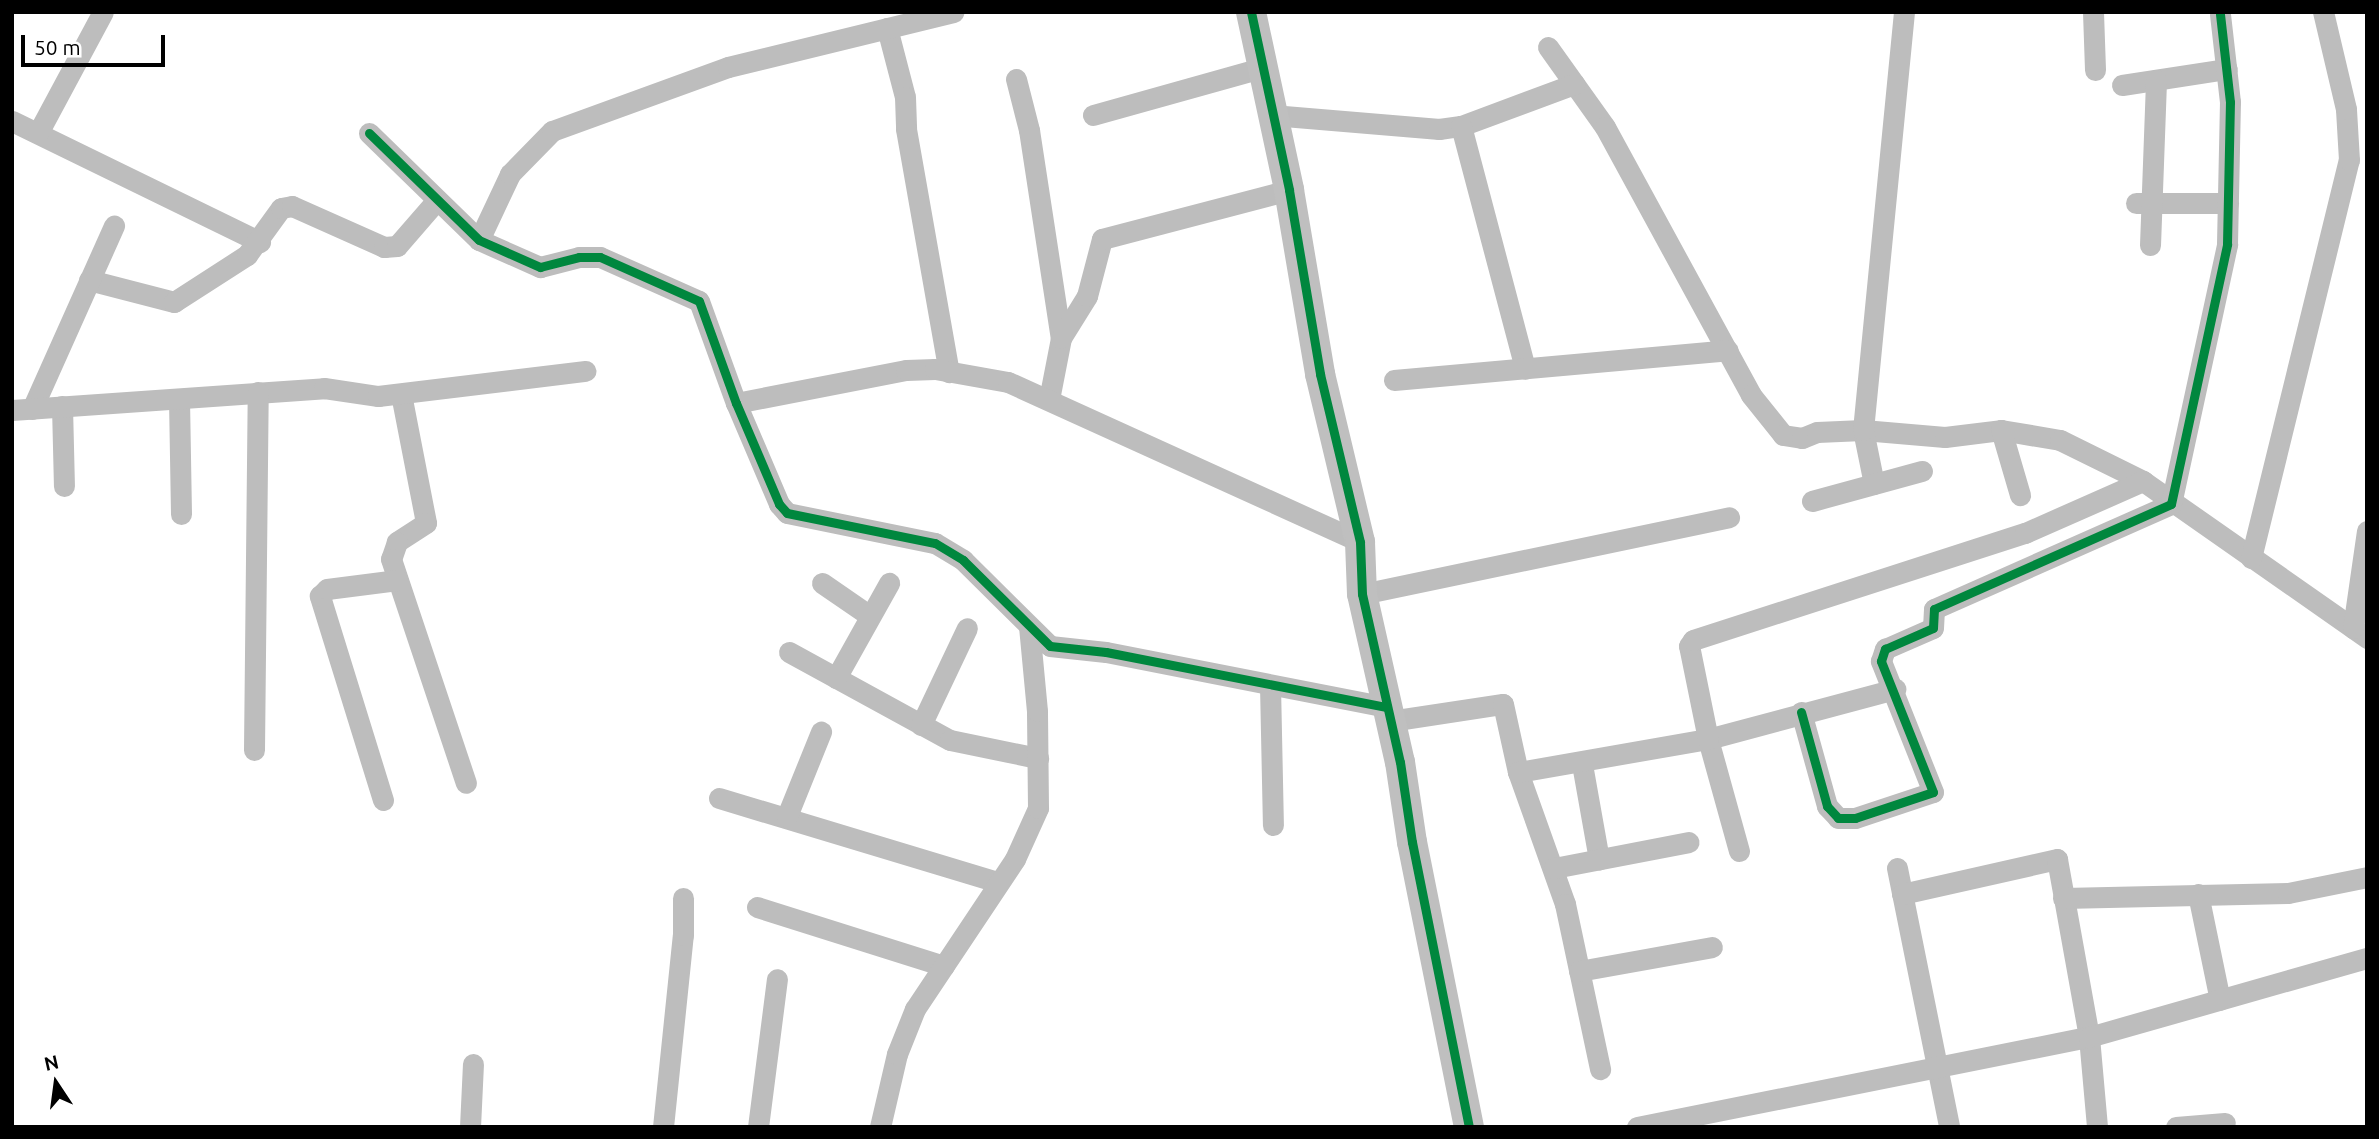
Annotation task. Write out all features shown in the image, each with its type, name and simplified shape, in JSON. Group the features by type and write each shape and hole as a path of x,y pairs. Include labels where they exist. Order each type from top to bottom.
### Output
{"street":[{"path":"38,133 103,12"},
{"path":"479,240 510,174 552,131 728,67 953,12"},
{"path":"1251,12 1289,190 1324,397 1360,542 1362,594 1389,714 1469,1127"},
{"path":"1874,485 1863,430 1904,12"},
{"path":"2093,12 2095,70"},
{"path":"2251,558 2349,160 2346,109 2323,12"},
{"path":"2171,505 2222,270 2228,203 2227,69 2220,13"},
{"path":"887,28 905,97 906,129 949,372"},
{"path":"1548,47 1605,127 1768,422 1783,435 1802,438 1817,432 1863,430 1945,437 2001,429 2060,440 2143,481 2171,505 2360,633"},
{"path":"1093,115 1261,68"},
{"path":"2122,85 2227,69"},
{"path":"1016,79 1030,130 1061,338 1049,400"},
{"path":"2150,246 2145,203 2156,80"},
{"path":"1272,115 1439,129 1461,127 1574,84"},
{"path":"12,121 260,242"},
{"path":"1461,127 1525,369"},
{"path":"369,133 479,240 540,267 579,257 600,257 699,301 736,403 779,504 787,513 935,543 963,560 1051,646 1070,651 1106,652 1269,685 1389,714 1503,704 1518,772 1554,868 1600,1069"},
{"path":"1061,338 1087,296 1102,239 1289,190"},
{"path":"89,280 174,302 230,267 260,242 281,208 292,206 384,247 397,246 437,200"},
{"path":"2145,203 2228,203"},
{"path":"22,409 114,226"},
{"path":"1394,380 1728,350"},
{"path":"22,409 324,388 378,396 585,371"},
{"path":"736,403 875,373 949,372 1008,383 1360,542"},
{"path":"254,750 258,392"},
{"path":"401,394 426,523 391,549 397,580 466,783"},
{"path":"179,399 181,514"},
{"path":"62,406 64,486"},
{"path":"2001,429 2020,495"},
{"path":"1812,501 1922,471"},
{"path":"1739,851 1708,739 1689,646 1693,640 2025,533 2143,481"},
{"path":"1801,712 1827,806 1838,818 1855,818 1933,792 1895,689 1881,661 1885,649 1933,628 1934,609 2171,505"},
{"path":"1362,594 1729,517"},
{"path":"2360,633 2367,531"},
{"path":"383,800 320,596 327,589 397,580"},
{"path":"822,583 870,616"},
{"path":"836,678 889,583"},
{"path":"880,1127 897,1054 915,1009 1034,821 1038,758 1029,626"},
{"path":"921,725 967,628"},
{"path":"789,652 921,725 981,749 1038,758"},
{"path":"1269,685 1273,825"},
{"path":"1518,772 1582,764 1708,739 1895,689"},
{"path":"787,816 821,732"},
{"path":"1582,764 1599,859"},
{"path":"719,798 787,816 997,882"},
{"path":"1554,868 1689,842"},
{"path":"1902,894 2057,859 2089,1038 2097,1127"},
{"path":"1897,868 1949,1127"},
{"path":"2063,898 2288,893 2367,877"},
{"path":"2198,894 2220,1000"},
{"path":"663,1127 683,935 683,898"},
{"path":"757,907 944,966"},
{"path":"1579,971 1712,947"},
{"path":"1637,1127 1937,1064 2089,1038 2367,958"},
{"path":"758,1127 777,979"},
{"path":"470,1127 473,1064"},
{"path":"2176,1127 2225,1123"}],"cycle path":[{"path":"1251,12 1289,190 1320,374 1360,542 1362,594 1400,762 1412,842 1469,1127"},
{"path":"1801,712 1827,806 1838,818 1855,818 1933,792 1881,661 1885,649 1933,628 1934,609 2171,504 2227,244 2230,102 2220,14"},
{"path":"369,133 479,240 540,267 579,257 600,257 699,301 736,403 779,504 787,513 935,543 963,560 1050,646 1106,652 1387,707"}]}
